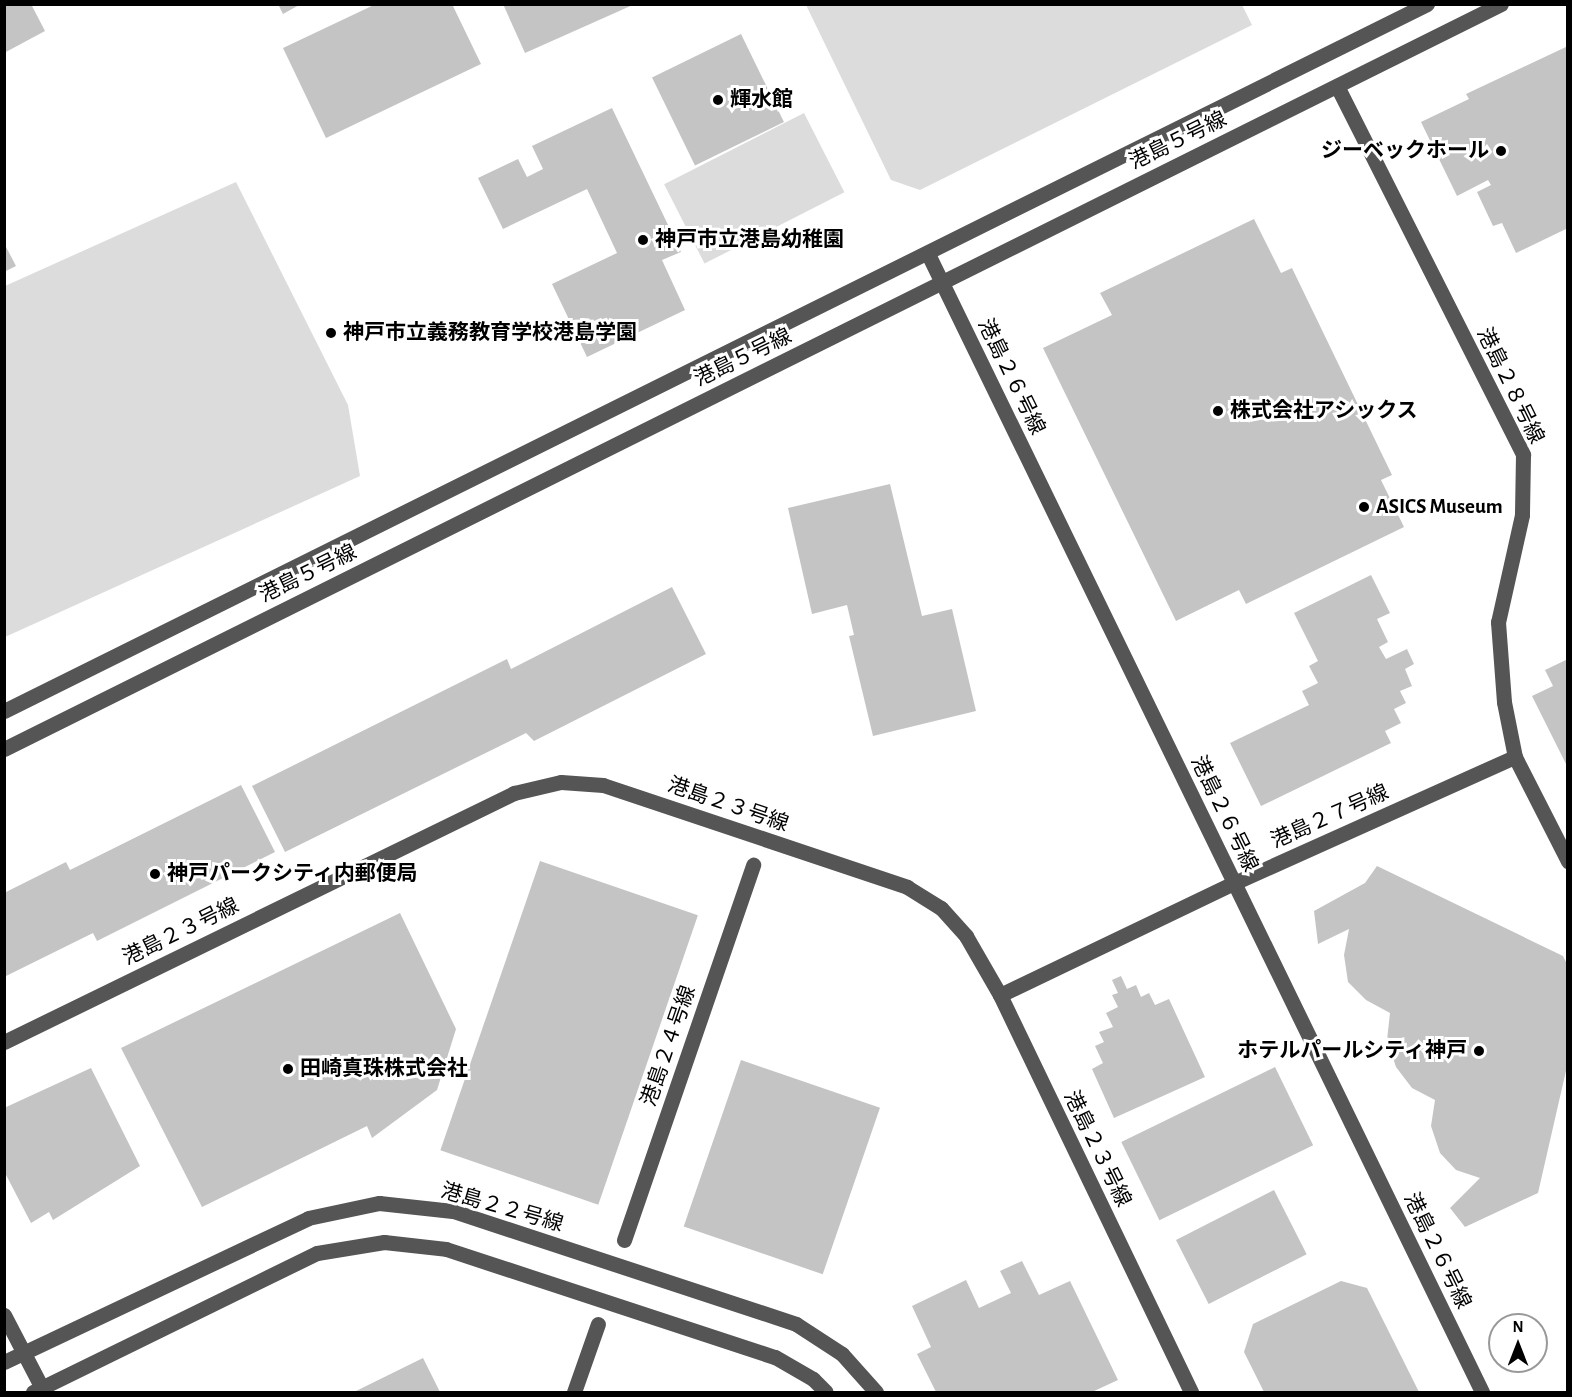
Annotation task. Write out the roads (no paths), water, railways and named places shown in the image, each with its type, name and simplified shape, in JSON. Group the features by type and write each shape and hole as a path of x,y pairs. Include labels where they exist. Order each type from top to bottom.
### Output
{"street":[{"name":"港島５号線","path":"4,711 928,254 1427,4"},
{"name":"港島５号線","path":"4,749 1501,4"},
{"name":"港島２８号線","path":"1337,86 1523,455 1522,515 1498,622 1504,702 1515,758 1568,861"},
{"name":"港島２６号線","path":"928,254 1482,1392"},
{"name":"港島２７号線","path":"1000,995 1234,883 1515,758"},
{"name":"港島２３号線","path":"4,1042 514,793 561,782 603,785 906,886 941,908 966,936 1000,995 1191,1392"},
{"name":"港島２４号線","path":"624,1240 753,864"},
{"name":"港島２２号線","path":"4,1362 308,1218 379,1203 453,1211 795,1324 842,1354 876,1392"},
{"path":"4,1315 38,1390 317,1253 384,1242 447,1249 775,1357 813,1379 826,1392"},
{"path":"574,1392 598,1324"}],"place":[{"name":"輝水館","path":"718,100"},
{"name":"ジーベックホール","path":"1501,151"},
{"name":"神戸市立港島幼稚園","path":"643,240"},
{"name":"神戸市立義務教育学校港島学園","path":"331,333"},
{"name":"株式会社アシックス","path":"1218,411"},
{"name":"ASICS Museum","path":"1364,507"},
{"name":"神戸パークシティ内郵便局","path":"155,874"},
{"name":"ホテルパールシティ神戸","path":"1479,1051"},
{"name":"田崎真珠株式会社","path":"288,1069"}]}
